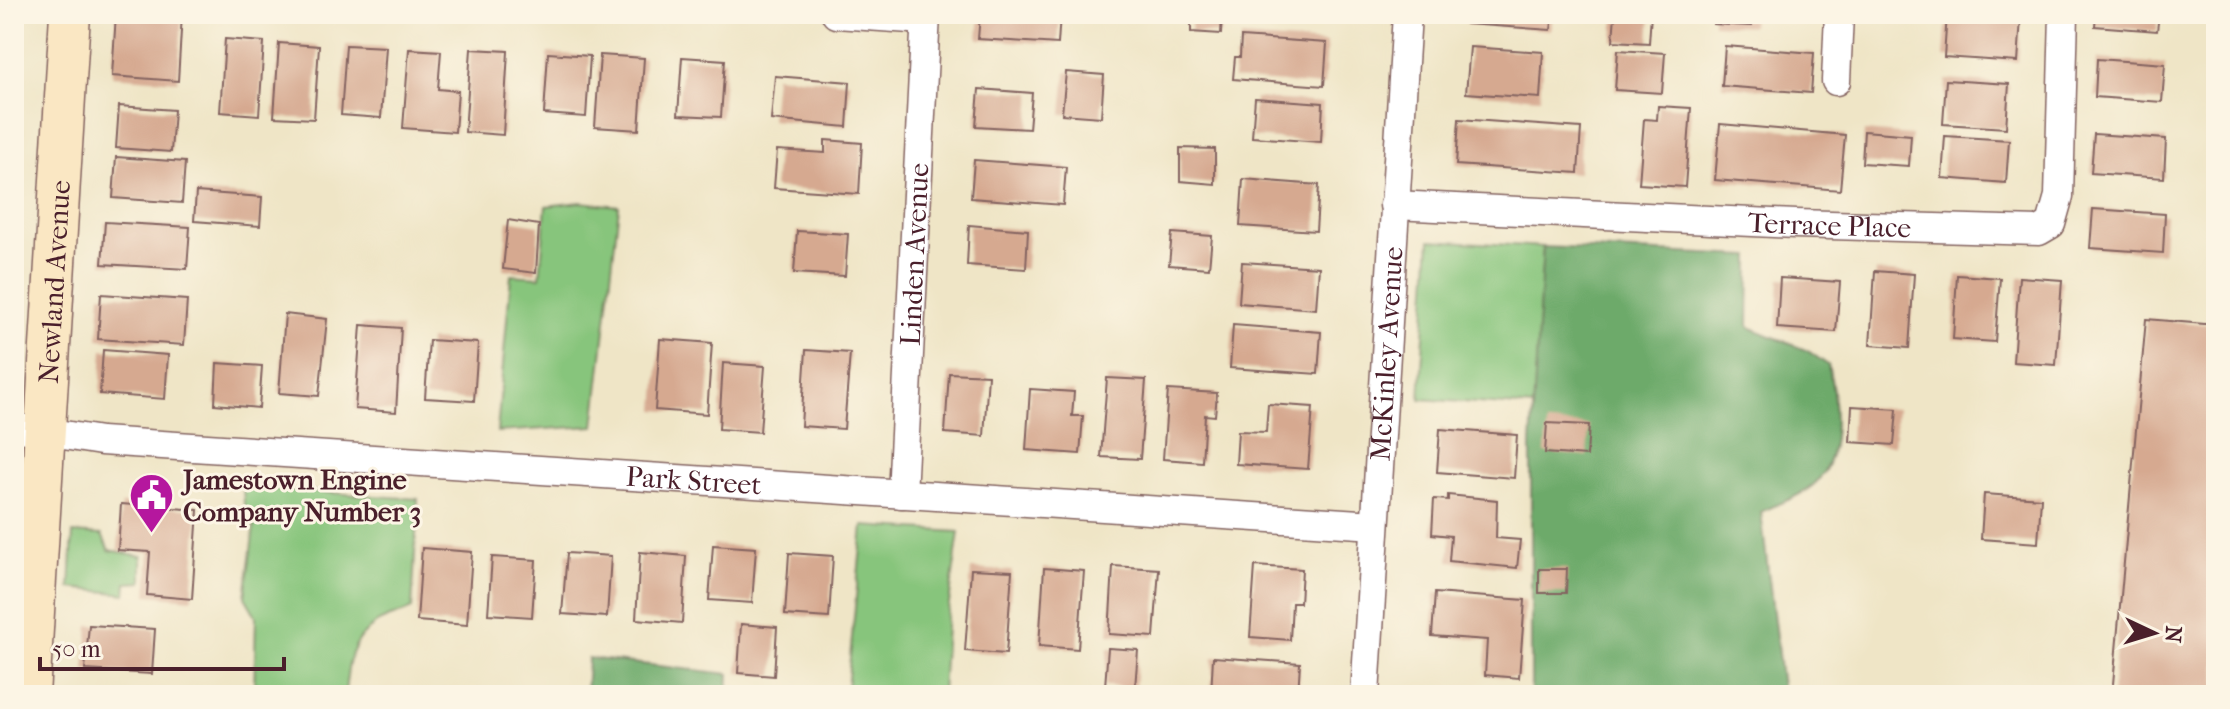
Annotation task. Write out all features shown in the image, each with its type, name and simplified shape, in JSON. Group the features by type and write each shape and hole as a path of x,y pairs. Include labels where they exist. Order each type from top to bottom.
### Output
{"street":[{"name":"Newland Avenue","path":"29,695 30,429 70,14"},
{"path":"836,14 926,17"},
{"name":"McKinley Avenue","path":"1365,695 1407,14"},
{"path":"1836,81 1839,14"},
{"name":"Terrace Place","path":"1394,205 1796,224 2039,231 2051,224 2059,196 2064,14"},
{"name":"Linden Avenue","path":"902,494 926,17"},
{"name":"Park Street","path":"30,429 101,441 1375,525"}],"green space":[{"path":"580,202 619,206 594,426 497,432 511,275 540,277 546,206"},
{"path":"1430,240 1543,247 1534,407 1420,399"},
{"path":"1543,247 1750,256 1749,327 1808,351 1828,365 1835,411 1829,462 1812,486 1761,512 1783,695 1531,695 1531,443"},
{"path":"243,487 418,499 412,609 377,623 361,637 349,664 345,695 254,695 256,616 245,597 254,527 244,504"},
{"path":"863,526 959,532 946,625 942,695 867,695 847,688"},
{"path":"73,533 102,535 109,550 142,556 142,582 127,583 126,594 70,588"},
{"path":"588,658 729,674 728,695 586,695"}],"building":[{"path":"116,14 182,14 178,81 112,76"},
{"path":"980,14 1060,14 1058,44 978,39"},
{"path":"1191,14 1222,14 1221,34 1191,32"},
{"path":"1466,14 1553,14 1551,30 1466,24"},
{"path":"1615,14 1651,14 1649,43 1613,41"},
{"path":"1713,14 1753,14 1752,26 1713,24"},
{"path":"1947,14 2021,18 2018,62 1944,57"},
{"path":"2096,14 2159,14 2157,31 2095,26"},
{"path":"1241,37 1327,43 1324,86 1233,79 1235,57 1240,57"},
{"path":"225,39 264,42 259,115 220,112"},
{"path":"279,43 319,46 314,119 274,117"},
{"path":"346,45 386,47 381,118 341,115"},
{"path":"1725,46 1814,53 1811,93 1722,86"},
{"path":"1470,47 1543,52 1540,98 1466,93"},
{"path":"409,49 441,51 438,89 458,91 455,132 403,128"},
{"path":"471,49 508,51 503,135 465,132"},
{"path":"1618,50 1665,53 1662,93 1615,90"},
{"path":"548,53 590,56 586,117 544,114"},
{"path":"600,55 644,58 639,130 595,127"},
{"path":"682,57 725,60 721,117 678,115"},
{"path":"2097,59 2165,64 2162,102 2095,97"},
{"path":"1066,72 1104,75 1101,117 1062,114"},
{"path":"775,76 850,82 847,127 771,120"},
{"path":"1946,80 2009,84 2006,128 1943,124"},
{"path":"979,89 1032,93 1029,129 976,126"},
{"path":"1255,98 1323,103 1321,142 1252,137"},
{"path":"119,106 174,110 171,152 116,148"},
{"path":"1658,106 1691,108 1685,187 1639,184 1644,119 1657,120"},
{"path":"1459,119 1581,128 1578,173 1456,165"},
{"path":"1720,124 1845,135 1840,190 1715,180"},
{"path":"1864,131 1911,135 1909,166 1862,163"},
{"path":"2094,134 2166,139 2164,178 2091,173"},
{"path":"1945,136 2009,140 2006,183 1942,178"},
{"path":"825,140 862,143 859,194 774,188 777,150 825,153"},
{"path":"1180,148 1215,149 1215,184 1180,181"},
{"path":"116,157 185,162 182,203 113,198"},
{"path":"974,160 1066,167 1063,205 971,198"},
{"path":"1243,179 1319,185 1316,231 1240,226"},
{"path":"196,192 262,197 260,226 194,221"},
{"path":"2093,209 2165,214 2163,253 2090,248"},
{"path":"508,220 539,225 536,273 503,269"},
{"path":"105,222 190,227 187,269 102,264"},
{"path":"969,225 1028,230 1026,269 967,265"},
{"path":"797,231 848,234 845,276 794,273"},
{"path":"1172,233 1212,236 1209,268 1169,265"},
{"path":"1242,262 1319,267 1316,309 1239,303"},
{"path":"1875,271 1914,274 1909,348 1870,345"},
{"path":"1957,275 2000,278 1995,342 1953,339"},
{"path":"2019,277 2062,280 2056,365 2013,362"},
{"path":"1780,278 1840,282 1836,332 1777,328"},
{"path":"101,294 187,300 184,345 98,339"},
{"path":"285,314 327,319 319,396 279,393"},
{"path":"2146,319 2216,325 2216,695 2112,695"},
{"path":"361,325 401,328 396,412 355,409"},
{"path":"1233,325 1321,332 1318,374 1230,368"},
{"path":"660,339 712,343 707,414 655,410"},
{"path":"429,340 478,343 474,401 425,398"},
{"path":"103,350 168,355 165,399 100,394"},
{"path":"806,350 850,353 844,429 801,426"},
{"path":"217,363 262,366 259,408 215,404"},
{"path":"723,363 765,366 760,432 719,429"},
{"path":"949,373 988,375 984,436 945,433"},
{"path":"1107,378 1146,380 1140,459 1101,457"},
{"path":"1030,389 1074,392 1072,416 1083,416 1080,454 1026,450"},
{"path":"1168,390 1217,393 1215,416 1205,415 1202,462 1163,459"},
{"path":"1268,404 1313,407 1308,469 1236,464 1238,431 1266,432"},
{"path":"1852,406 1897,409 1894,445 1850,442"},
{"path":"1547,423 1589,425 1587,456 1545,453"},
{"path":"1440,429 1517,435 1514,478 1437,472"},
{"path":"1984,494 2041,498 2038,543 1981,539"},
{"path":"1448,495 1497,500 1496,538 1520,540 1517,568 1449,561 1451,536 1432,534 1434,499 1448,500"},
{"path":"121,504 198,510 192,599 147,595 150,552 118,550"},
{"path":"713,545 756,548 752,603 709,600"},
{"path":"422,548 472,552 467,625 417,621"},
{"path":"640,552 686,556 682,623 636,619"},
{"path":"567,553 611,556 607,617 562,614"},
{"path":"789,553 833,556 829,618 785,615"},
{"path":"492,557 536,560 532,617 488,614"},
{"path":"1113,566 1159,569 1154,637 1109,634"},
{"path":"1255,566 1302,569 1300,603 1292,603 1290,640 1250,637"},
{"path":"1044,568 1084,571 1078,649 1039,646"},
{"path":"971,569 1012,571 1006,654 965,651"},
{"path":"1539,569 1567,569 1566,593 1539,593"},
{"path":"1435,593 1525,600 1519,678 1485,675 1487,640 1432,636"},
{"path":"741,624 777,627 774,676 738,673"},
{"path":"89,625 155,629 152,674 85,670"},
{"path":"1108,648 1138,650 1135,688 1105,686"},
{"path":"1213,657 1300,663 1298,695 1211,695"}],"place":[{"name":"Jamestown Engine Company Number 3","path":"152,534"}]}
